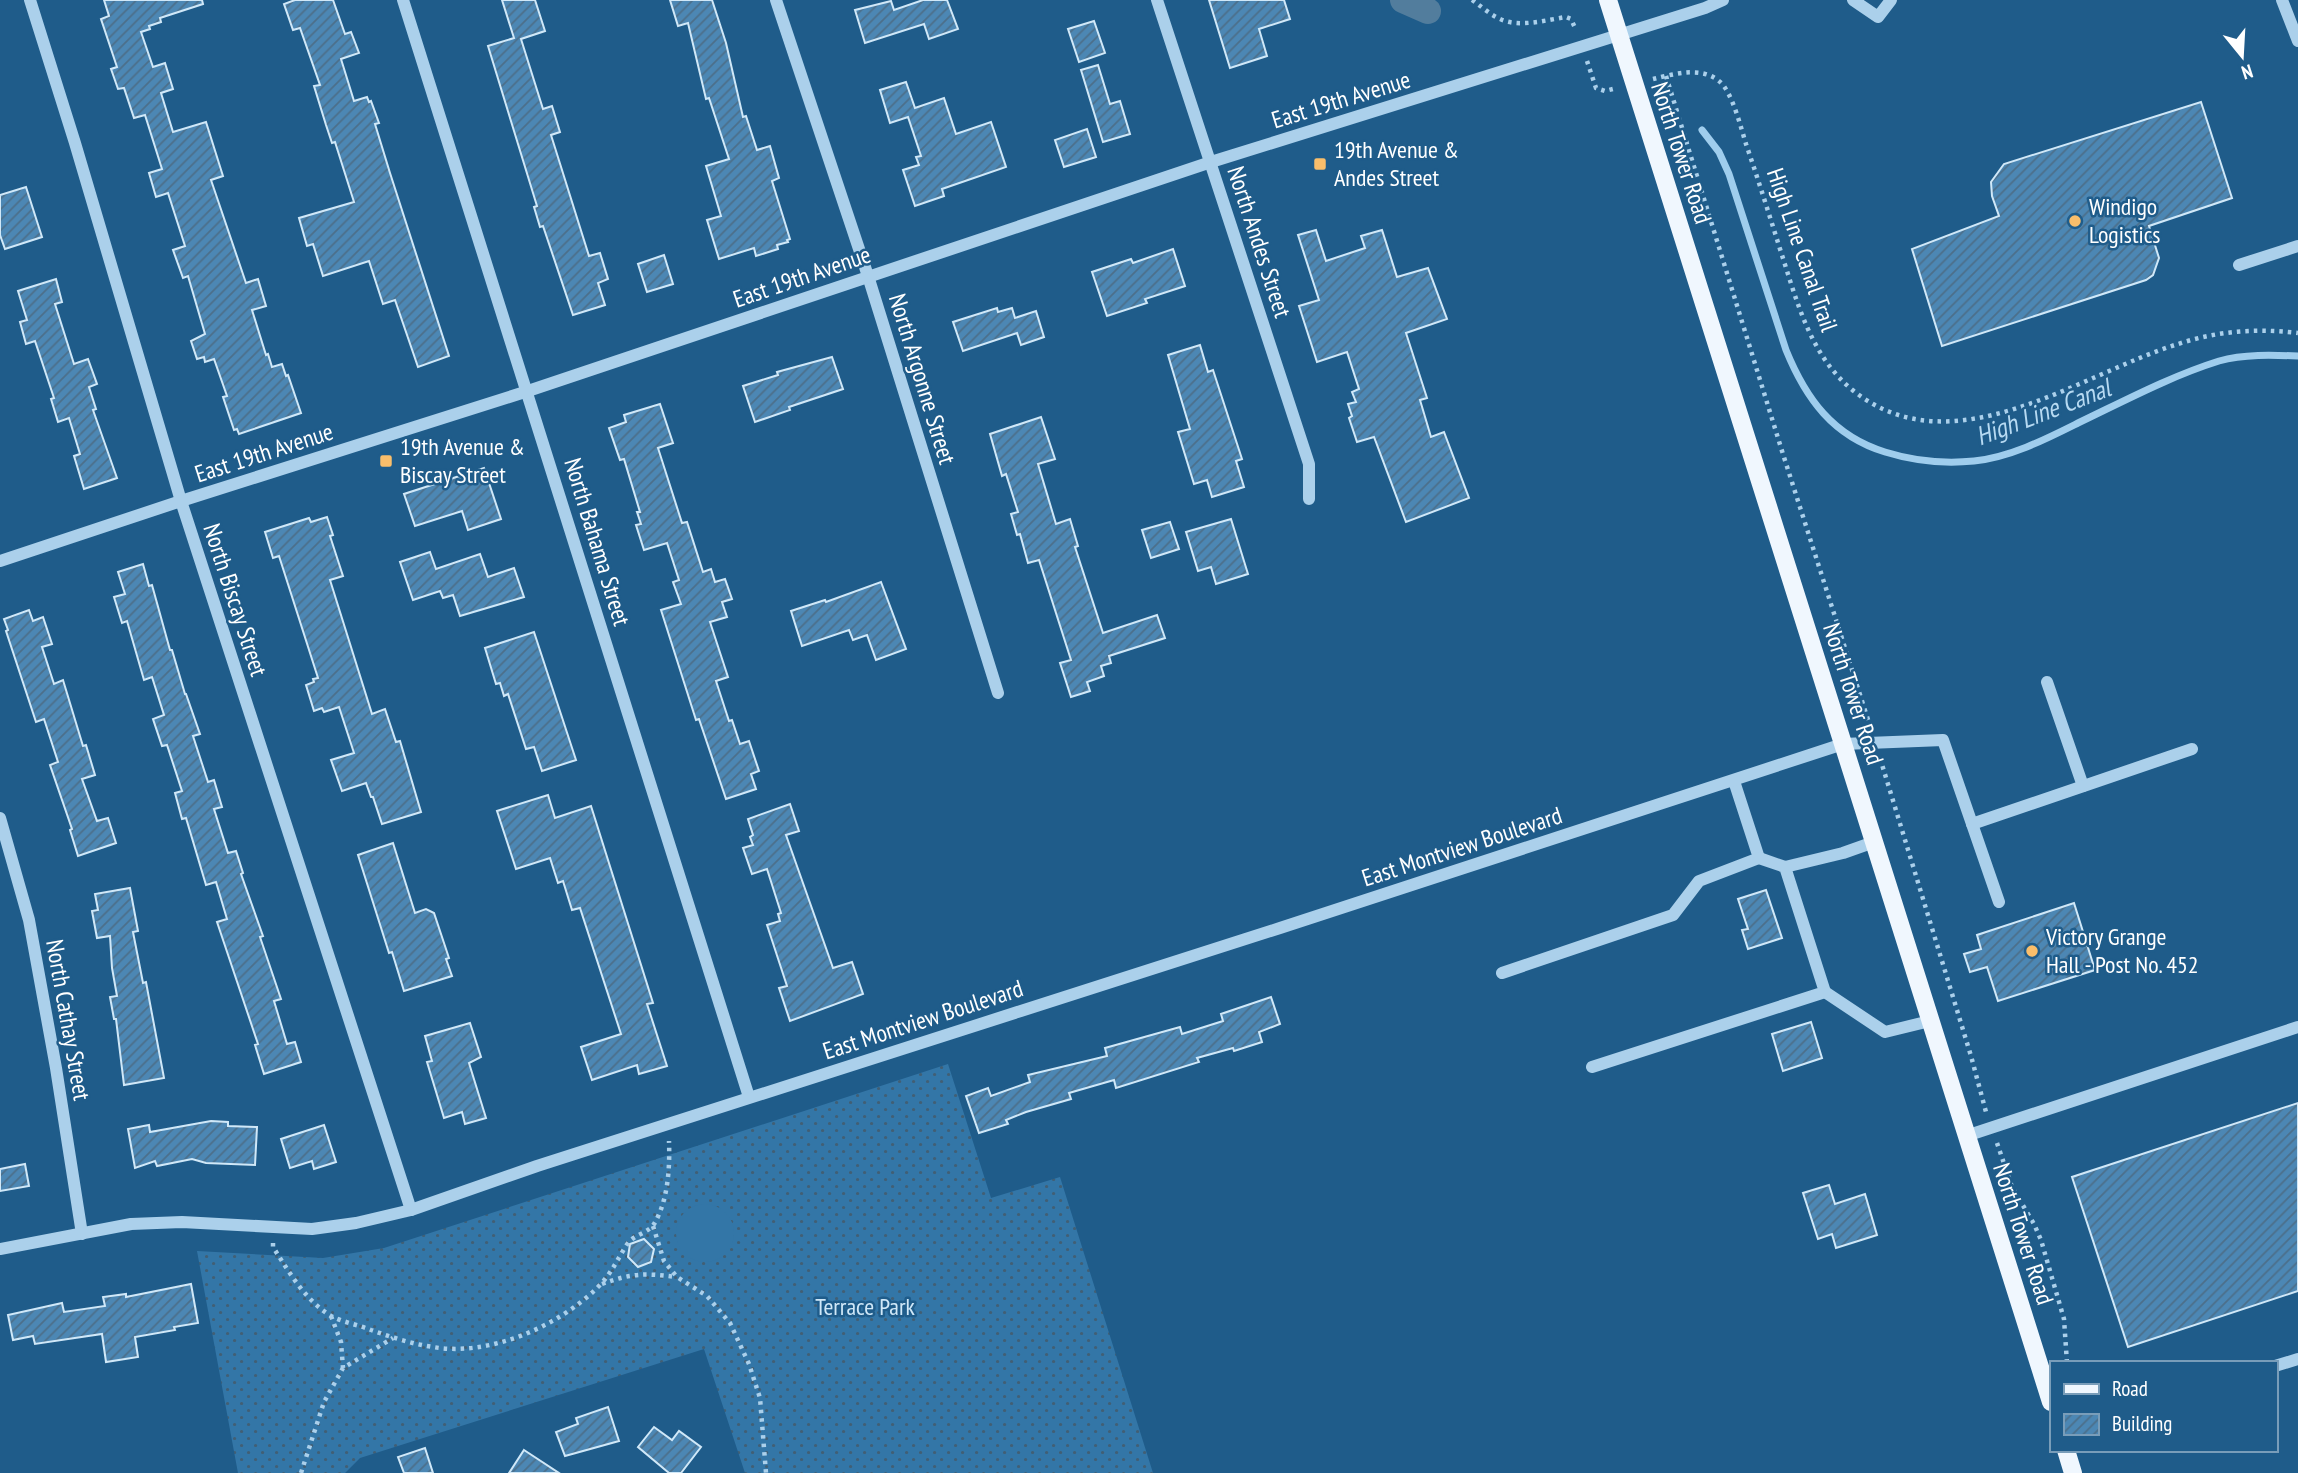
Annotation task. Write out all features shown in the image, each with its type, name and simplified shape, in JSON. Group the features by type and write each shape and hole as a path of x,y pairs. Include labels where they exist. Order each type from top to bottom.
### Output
{"main road":[{"name":"North Tower Road","path":"1608,0 2050,1399"},
{"path":"2067,1452 2073,1473"}],"street":[{"name":"North Biscay Street","path":"30,0 181,501 411,1210"},
{"name":"North Bahama Street","path":"403,0 749,1097"},
{"name":"North Argonne Street","path":"776,0 868,276 998,693"},
{"name":"North Andes Street","path":"1157,0 1309,464 1309,499"},
{"name":"East 19th Avenue","path":"0,561 528,391 1212,162 1705,8 1723,0"},
{"path":"1853,0 1878,17 1891,0"},
{"path":"2283,0 2298,41"},
{"path":"2239,265 2298,246"},
{"path":"2047,682 2083,786"},
{"name":"East Montview Boulevard","path":"0,1249 131,1224 182,1222 312,1230 411,1210 669,1123 1843,744 1943,740 1972,824"},
{"path":"1999,902 1972,824 2192,749"},
{"path":"1734,781 1759,858"},
{"name":"North Cathay Street","path":"0,817 29,920 57,1068 82,1234"},
{"path":"1502,973 1673,915 1699,881 1759,858 1785,867 1843,853 1874,842"},
{"path":"1785,867 1825,992 1885,1032 1930,1021"},
{"path":"1592,1067 1825,992"},
{"path":"1966,1136 2298,1027"},
{"path":"2277,1365 2298,1359"}],"path":[{"path":"1472,0 1501,20 1514,23 1566,17 1571,19"},
{"name":"High Line Canal Trail","path":"1875,741 1666,76 1698,73 1721,82 1743,134 1810,336 1823,358 1855,392 1903,416 1931,422 1963,422 1997,415 2179,343 2243,331 2298,333"},
{"path":"1875,741 1991,1128 2012,1187 2041,1240 2064,1319 2067,1361"},
{"path":"274,1228 272,1247 297,1285 331,1316 394,1338 435,1348 470,1348 504,1342 561,1316 601,1284 617,1265 630,1240 653,1226 666,1192 669,1123"},
{"path":"653,1226 664,1261 677,1277 706,1296 730,1323 749,1364 760,1398 766,1473"},
{"path":"601,1284 623,1276 646,1273 677,1277"},
{"path":"331,1316 341,1342 343,1368"},
{"path":"301,1473 324,1402 343,1368 394,1338"}],"green space":[{"name":"Terrace Park","path":"948,1064 991,1198 1060,1177 1153,1473 745,1473 704,1349 360,1458 345,1473 238,1473 197,1251 323,1258 384,1248"},
{"path":"705,1204 716,1206 729,1217 734,1233 732,1244 721,1257 705,1262 694,1260 681,1249 676,1233 678,1222 689,1209"}],"building":[{"path":"104,0 202,0 203,4 160,18 161,22 141,32 153,67 165,63 173,89 161,93 173,132 206,122 223,176 211,180 246,283 258,279 266,306 252,310 266,355 268,354 272,367 282,364 301,413 239,434 237,429 234,430 223,397 227,396 214,359 205,362 204,357 197,359 191,341 205,334 188,276 183,278 173,250 185,246 168,193 156,197 149,173 162,169 145,115 134,118 124,88 118,89 111,69 117,67 101,19 109,16"},
{"path":"295,0 333,0 345,34 351,32 359,53 341,59 354,101 367,97 379,123 375,124 449,356 418,367 395,300 383,304 369,261 323,276 313,244 307,246 299,218 354,202 335,142 332,143 326,125 314,86 320,85 300,28 293,30 284,4"},
{"path":"502,0 535,0 545,31 521,39 543,109 552,106 560,132 551,135 589,256 600,253 608,279 598,283 605,305 573,315 543,226 540,227 534,207 537,206 488,46 514,38"},
{"path":"670,0 712,0 726,43 743,117 746,116 757,150 770,146 779,178 772,181 790,239 777,245 778,249 756,256 754,248 719,259 707,220 721,216 706,166 729,159 709,98 706,99 688,23 678,26"},
{"path":"923,0 947,0 958,29 929,39 924,24 865,43 855,10 891,1 894,10"},
{"path":"1209,0 1284,0 1290,19 1259,29 1267,56 1230,68"},
{"path":"1094,21 1105,53 1079,62 1068,29"},
{"path":"1098,65 1110,104 1120,101 1130,134 1103,142 1081,70"},
{"path":"906,82 915,108 944,98 956,134 991,122 1006,167 942,189 944,196 915,206 903,170 919,165 916,157 921,156 908,117 890,123 880,90"},
{"name":"Windigo Logistics","path":"2201,102 2232,198 2149,226 2159,258 2153,275 2146,280 1942,346 1912,249 1999,216 1992,196 1991,182 2004,164"},
{"path":"1087,129 1096,157 1064,167 1055,140"},
{"path":"26,187 42,237 5,249 0,235 0,195"},
{"path":"1316,230 1326,261 1365,248 1361,236 1382,230 1397,277 1428,268 1447,319 1406,333 1427,398 1420,400 1431,437 1444,432 1469,498 1406,522 1374,437 1357,442 1349,418 1352,416 1348,404 1356,402 1352,392 1359,389 1347,352 1317,362 1299,306 1319,300 1298,235"},
{"path":"1173,249 1185,286 1145,299 1147,303 1107,316 1092,272 1131,259 1133,263"},
{"path":"664,255 673,284 647,292 638,264"},
{"path":"56,279 62,302 55,304 74,364 88,359 97,384 89,387 96,409 93,410 117,478 84,489 74,456 80,454 69,418 58,422 51,399 54,398 35,341 26,344 20,322 27,320 18,291"},
{"path":"997,308 998,312 1012,308 1015,318 1036,311 1044,337 1021,345 1017,333 963,351 953,322"},
{"path":"1200,345 1208,372 1213,370 1242,459 1236,461 1244,487 1212,497 1207,480 1194,484 1178,432 1190,429 1168,355"},
{"path":"832,357 843,389 789,407 790,410 755,422 743,386 778,375 777,372"},
{"path":"660,404 673,443 658,448 682,523 687,522 703,572 711,569 715,582 725,579 732,599 722,602 727,617 710,622 728,677 716,681 729,721 732,720 740,744 749,741 759,771 751,774 756,789 726,799 699,719 696,720 661,610 681,604 673,582 679,580 667,543 644,550 636,525 641,524 637,512 640,512 624,459 620,460 609,428 626,422 624,415"},
{"path":"1041,417 1055,459 1038,464 1056,524 1070,519 1078,546 1075,547 1103,633 1157,615 1165,638 1109,656 1111,663 1101,666 1104,676 1087,682 1090,691 1071,697 1060,663 1071,660 1039,560 1028,563 1020,534 1017,535 1011,514 1018,512 1006,474 1002,476 990,434"},
{"path":"484,468 501,519 468,530 462,511 415,526 404,494"},
{"path":"327,517 343,576 330,580 372,714 385,709 396,742 400,741 421,812 382,824 366,783 342,791 331,760 354,753 339,707 324,712 322,708 314,711 306,685 318,678 279,556 273,558 265,532 309,518 311,522"},
{"path":"1231,519 1248,574 1216,584 1211,567 1198,571 1186,532"},
{"path":"1170,522 1179,549 1151,558 1142,530"},
{"path":"430,552 436,569 480,554 488,577 514,568 524,597 460,616 453,595 443,598 440,591 413,600 400,562"},
{"path":"143,564 200,734 193,736 208,782 214,780 222,807 214,809 228,853 236,851 243,873 241,874 263,936 260,937 281,999 274,1001 287,1044 295,1042 301,1062 264,1074 255,1045 258,1044 217,922 227,919 216,882 206,885 186,818 182,819 175,793 182,791 167,745 162,746 153,719 164,715 152,677 144,680 127,621 122,623 114,597 125,594 118,572"},
{"path":"881,582 906,649 876,660 867,635 853,640 849,630 802,646 791,611 825,600 826,602"},
{"path":"29,610 33,621 43,617 52,644 42,647 54,684 63,680 83,746 86,745 95,775 82,779 97,821 108,818 116,843 78,856 70,830 72,829 50,765 58,762 44,719 36,722 6,631 8,630 4,619"},
{"path":"534,632 576,760 542,771 534,747 526,749 508,694 504,696 500,683 496,684 485,648"},
{"path":"548,795 555,818 591,806 653,1003 647,1004 667,1066 639,1074 637,1065 592,1080 581,1047 621,1034 580,908 572,910 563,881 558,883 550,858 516,869 497,811"},
{"path":"790,804 799,831 786,835 833,968 852,962 863,994 790,1021 779,988 787,986 767,925 780,921 778,914 781,913 767,869 752,874 743,848 753,845 748,819"},
{"path":"393,843 415,913 426,909 434,913 452,976 404,991 358,855"},
{"path":"130,888 138,931 133,932 143,983 146,982 164,1078 124,1085 116,1019 110,997 117,996 110,936 97,938 92,911 98,910 95,894"},
{"path":"1766,890 1782,938 1748,949 1742,930 1748,929 1738,899"},
{"name":"Victory Grange Hall - Post No. 452","path":"2074,903 2095,970 1998,1001 1987,967 1970,972 1964,954 1981,949 1977,935"},
{"path":"1271,997 1280,1024 1259,1032 1262,1042 1197,1058 1199,1062 1116,1088 1114,1080 1069,1093 1071,1099 1026,1112 1006,1120 1008,1124 979,1133 966,1096 988,1088 991,1096 1030,1082 1028,1075 1107,1056 1105,1048 1180,1027 1182,1034 1223,1021 1221,1014"},
{"path":"1811,1022 1822,1058 1783,1071 1772,1034"},
{"path":"470,1023 481,1057 469,1063 486,1118 465,1124 462,1112 444,1118 427,1062 432,1061 425,1036"},
{"path":"2298,1103 2298,1291 2128,1347 2072,1177"},
{"path":"211,1121 228,1122 228,1126 257,1127 255,1165 206,1163 192,1159 157,1166 155,1161 135,1168 128,1129 149,1125 150,1132"},
{"path":"324,1125 336,1162 314,1169 312,1161 290,1168 281,1139"},
{"path":"25,1164 29,1186 0,1191 0,1169"},
{"path":"1829,1185 1835,1204 1865,1194 1877,1235 1836,1248 1832,1234 1818,1239 1803,1193"},
{"path":"644,1239 654,1249 651,1262 638,1267 628,1257 630,1244"},
{"path":"191,1284 198,1323 135,1337 138,1357 106,1362 102,1334 35,1344 33,1336 13,1340 8,1315 62,1303 64,1312 105,1306 103,1297 126,1294 126,1297"},
{"path":"608,1407 619,1441 565,1456 556,1432 578,1424 576,1418"},
{"path":"654,1427 672,1440 679,1431 701,1447 681,1473 669,1473 638,1447"},
{"path":"425,1448 433,1473 404,1473 398,1457"},
{"path":"524,1450 559,1473 509,1473"}],"waterway":[{"path":"1403,0 1428,11"},
{"name":"High Line Canal","path":"1702,130 1719,152 1729,174 1786,350 1812,400 1836,426 1850,436 1885,452 1940,462 1963,462 2001,456 2028,447 2165,381 2201,367 2248,356 2298,356"}],"place":[{"name":"19th Avenue & Andes Street","path":"1320,164"},
{"name":"Windigo Logistics","path":"2075,221"},
{"name":"19th Avenue & Biscay Street","path":"386,461"},
{"name":"Victory Grange Hall - Post No. 452","path":"2032,951"}]}
